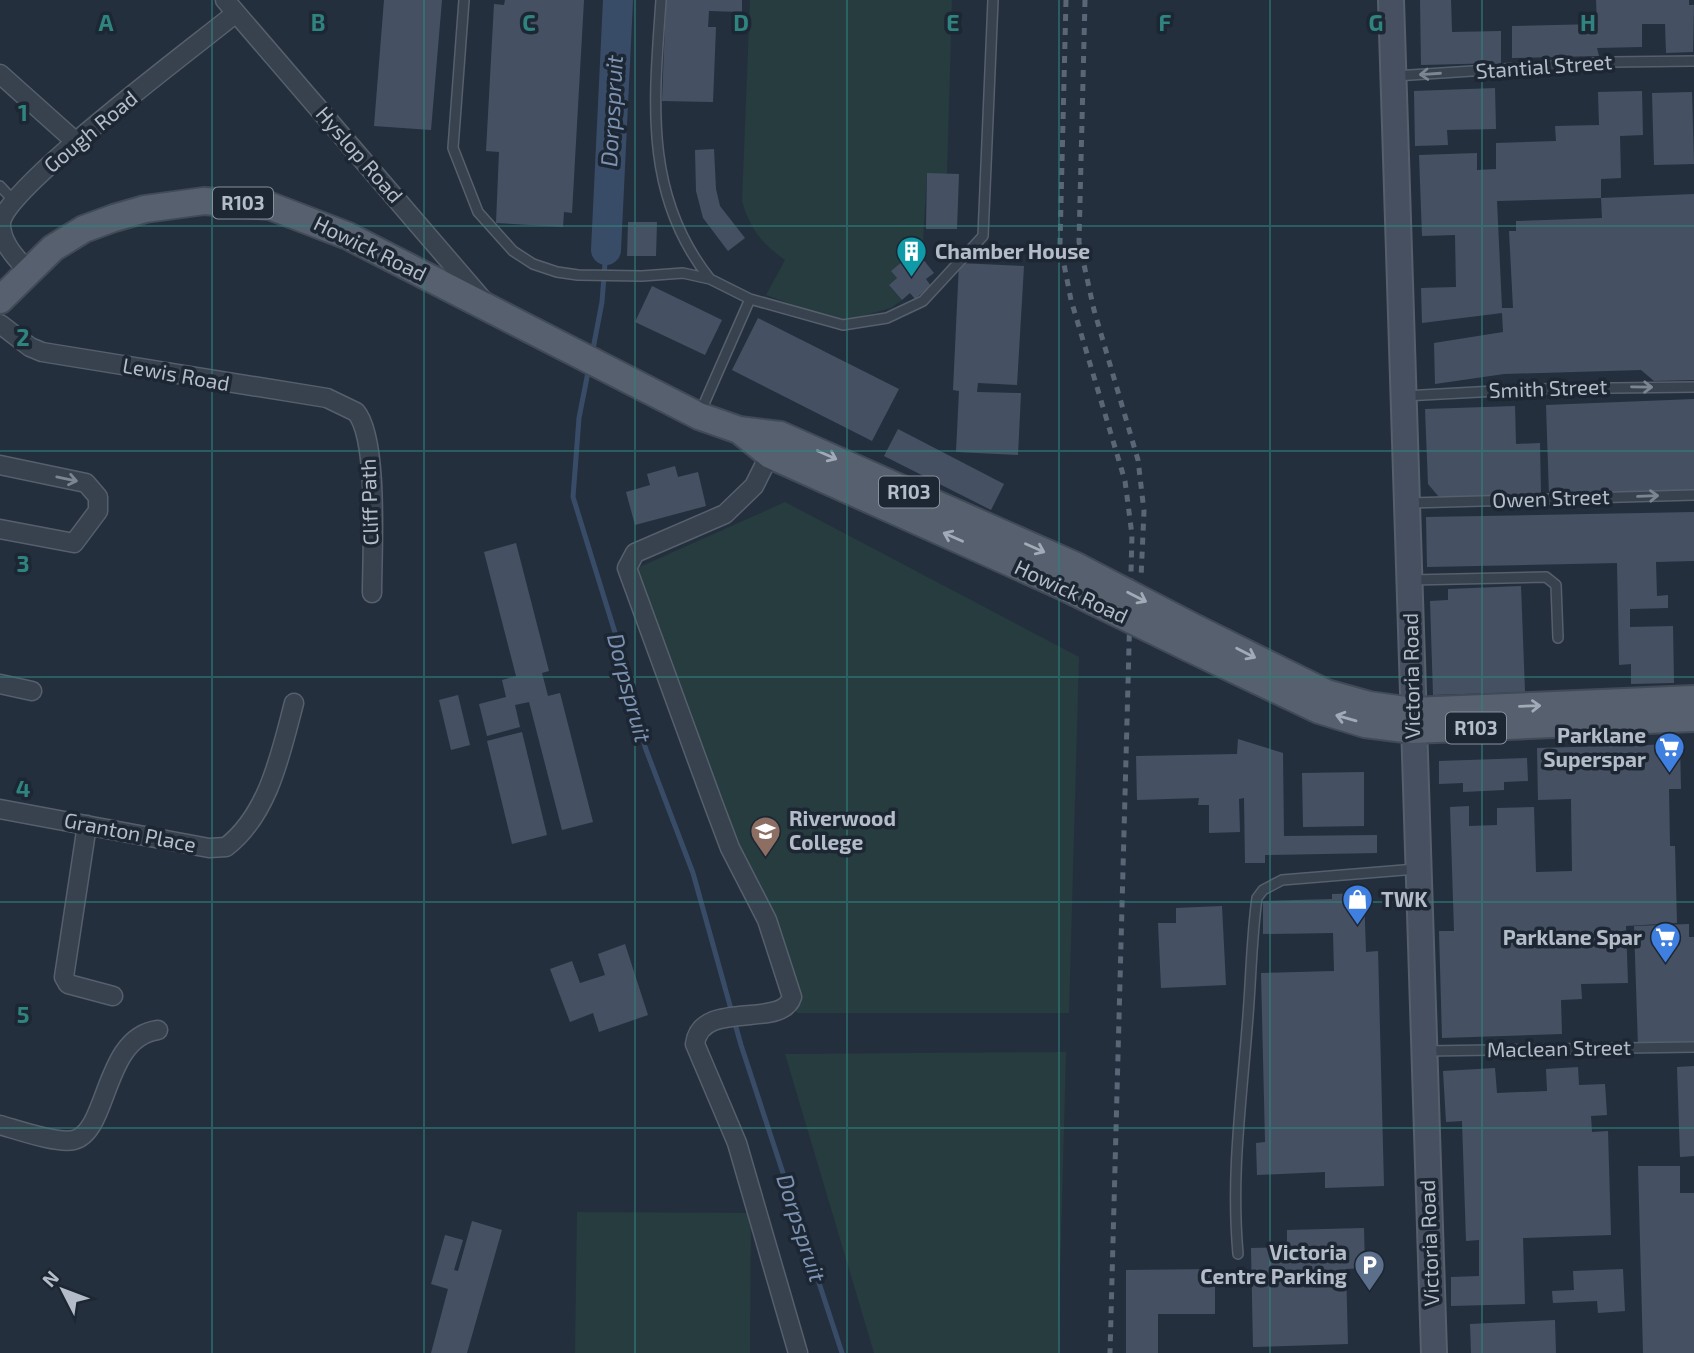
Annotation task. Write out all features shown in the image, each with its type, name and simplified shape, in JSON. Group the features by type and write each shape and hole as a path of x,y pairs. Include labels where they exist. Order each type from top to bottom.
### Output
{"main road":[{"name":"Victoria Road","path":"1391,0 1434,1353"},
{"name":"Howick Road","path":"0,300 28,271 63,242 84,229 114,218 175,204 232,202 270,206 348,236 542,338 699,416 775,445 1068,576 1193,638 1319,710 1365,724 1413,721"},
{"name":"R103","path":"1413,721 1694,699"},
{"name":"R103","path":"1413,721 1694,718"}],"street":[{"name":"Gough Road","path":"28,271 1,236 6,193 76,142 231,6"},
{"name":"Hyslop Road","path":"231,6 492,311"},
{"path":"0,74 76,142"},
{"name":"Lewis Road","path":"0,324 30,347 42,352 327,398 357,413"},
{"name":"Cliff Path","path":"357,413 365,431 370,468 372,593"},
{"path":"775,445 754,486 726,514 635,553 627,568 730,848 767,920 789,982 792,997 784,1009 748,1013 714,1021 699,1033 695,1044 737,1143 798,1353"},
{"path":"0,465 86,484 93,488 98,497 99,511 74,543 0,528"},
{"path":"0,684 32,691"},
{"name":"Granton Place","path":"0,809 209,848 226,847 253,817 265,793 277,765 295,703"},
{"path":"87,825 64,976 68,984 113,996"},
{"path":"0,1125 61,1140 80,1137 91,1126 122,1056 141,1034 158,1030"}],"lane":[{"path":"464,0 453,148 478,212 513,251 533,264 557,272 612,276 683,273 710,279 750,299 843,325 869,323 923,301 983,236 993,0"},
{"path":"661,0 654,100 658,166 683,239 710,279"},
{"name":"Stantial Street","path":"1393,76 1612,62 1694,61"},
{"path":"699,416 750,299"},
{"name":"Smith Street","path":"1402,396 1533,389 1694,387"},
{"name":"Owen Street","path":"1408,503 1694,495"},
{"path":"1410,580 1546,577 1556,585 1558,638"},
{"path":"1238,1254 1234,1211 1238,1102 1257,898 1275,882 1301,877 1417,869"},
{"name":"Maclean Street","path":"1424,1051 1694,1047"}],"green space":[{"path":"750,0 952,0 947,174 927,174 922,258 914,265 908,258 897,278 889,285 902,300 891,308 840,322 766,295 785,260 758,235 742,201"},
{"path":"785,502 1079,657 1069,1013 797,1013 635,569"},
{"path":"1066,1052 1058,1353 874,1353 785,1054"},
{"path":"577,1212 751,1213 750,1353 575,1353"}],"building":[{"path":"384,0 442,0 431,130 374,126"},
{"path":"505,0 584,0 572,213 564,212 563,227 496,223 499,152 486,151 494,4 504,5"},
{"path":"666,0 742,0 742,12 709,11 708,27 716,27 713,102 662,101"},
{"path":"1420,0 1451,0 1452,32 1501,31 1501,63 1421,65"},
{"path":"1596,0 1689,0 1689,5 1694,5 1693,52 1666,53 1665,24 1642,24 1642,47 1597,48 1599,56 1512,58 1512,26 1597,24"},
{"path":"1495,88 1496,129 1447,130 1448,145 1415,146 1414,91"},
{"path":"1642,91 1643,135 1620,136 1621,178 1601,179 1601,198 1694,194 1694,380 1654,381 1641,370 1504,374 1435,384 1434,343 1503,332 1502,313 1422,323 1421,288 1456,287 1455,235 1422,236 1419,155 1477,153 1477,170 1496,169 1496,143 1556,141 1555,126 1599,125 1598,92","holes":["1601,198 1602,218 1516,221 1516,231 1509,231 1513,308 1502,308 1497,201"]},
{"path":"1692,92 1694,164 1654,165 1652,93"},
{"path":"714,149 716,189 720,206 745,238 728,251 703,218 696,191 695,150"},
{"path":"927,173 959,174 957,229 926,229"},
{"path":"628,222 657,222 656,256 627,256"},
{"name":"Chamber House","path":"908,257 914,265 922,258 934,273 926,279 931,286 915,299 910,293 902,300 889,285 897,278 891,271"},
{"path":"959,263 1024,266 1017,385 978,383 977,392 1021,393 1018,455 956,452 959,391 953,390"},
{"path":"652,286 722,320 705,355 635,322"},
{"path":"758,318 899,389 872,441 732,370"},
{"path":"1694,399 1694,490 1549,495 1546,405"},
{"path":"1515,406 1516,444 1540,443 1541,494 1439,497 1428,484 1425,409"},
{"path":"898,429 1004,484 991,510 884,456"},
{"path":"675,466 678,477 698,472 706,506 635,525 626,492 650,485 647,474"},
{"path":"1694,512 1694,561 1656,562 1657,596 1668,595 1668,608 1630,609 1630,627 1673,626 1674,683 1631,684 1631,664 1619,665 1617,563 1427,567 1426,517"},
{"path":"516,543 549,671 542,673 548,696 560,693 593,822 562,830 529,702 515,705 520,727 487,736 479,704 506,697 502,680 516,676 484,552"},
{"path":"1521,586 1525,692 1433,695 1430,601 1448,600 1448,589"},
{"path":"458,695 470,745 451,750 439,700"},
{"path":"522,732 547,835 512,844 487,741"},
{"path":"1238,739 1283,753 1284,836 1377,835 1377,853 1265,855 1265,863 1245,863 1244,798 1239,799 1240,832 1209,833 1209,805 1198,805 1199,798 1137,800 1136,756 1237,754"},
{"path":"1680,744 1681,789 1669,789 1670,846 1675,846 1677,923 1626,926 1628,983 1581,984 1582,999 1561,1000 1562,1034 1442,1038 1439,931 1454,931 1450,807 1469,806 1469,826 1497,825 1497,808 1534,807 1536,872 1572,871 1571,799 1538,800 1537,748"},
{"path":"1527,758 1528,781 1504,782 1504,790 1463,792 1463,783 1439,784 1439,761"},
{"path":"1364,772 1364,826 1303,827 1302,773"},
{"path":"1364,893 1366,952 1378,951 1384,1186 1325,1188 1325,1172 1257,1175 1256,1143 1265,1142 1261,973 1334,971 1333,933 1263,934 1263,901 1332,899 1332,894"},
{"path":"1222,906 1226,985 1161,988 1158,923 1176,923 1176,908"},
{"name":"Parklane Spar","path":"1689,924 1689,937 1694,937 1694,1042 1638,1046 1634,926"},
{"path":"625,944 648,1015 599,1032 593,1013 570,1022 550,969 572,961 580,983 605,975 598,954"},
{"path":"1694,1066 1694,1156 1680,1157 1677,1067"},
{"path":"1578,1067 1579,1085 1605,1084 1607,1115 1591,1116 1592,1132 1608,1131 1611,1235 1523,1238 1525,1304 1451,1306 1451,1277 1479,1276 1479,1240 1466,1241 1462,1121 1446,1122 1443,1071 1495,1068 1497,1093 1547,1091 1546,1069"},
{"path":"1638,1166 1680,1166 1680,1193 1694,1193 1694,1353 1643,1353"},
{"path":"472,1221 502,1230 467,1353 431,1353 448,1289 431,1284 445,1235 463,1240 454,1270 458,1271"},
{"path":"1364,1228 1365,1268 1346,1269 1348,1344 1253,1347 1251,1248 1287,1247 1287,1230"},
{"path":"1215,1269 1215,1314 1158,1314 1158,1353 1126,1353 1126,1270"},
{"path":"1623,1269 1625,1311 1598,1313 1597,1301 1553,1303 1552,1291 1574,1290 1573,1271"},
{"path":"1555,1320 1556,1353 1471,1353 1470,1324"}],"waterway":[{"name":"Dorpspruit","path":"606,250 618,0"},
{"name":"Dorpspruit","path":"592,354 602,302 606,250"},
{"name":"Dorpspruit","path":"589,367 579,418 573,497 621,652 645,747 693,873 741,1045 842,1353"}],"railway":[{"path":"1066,0 1060,244 1071,300 1125,481 1132,535 1110,1353"},
{"path":"1085,0 1079,242 1094,310 1138,460 1144,511 1141,578"}],"place":[{"name":"Chamber House","path":"912,279"},
{"name":"Parklane Superspar","path":"1669,775"},
{"name":"Riverwood College","path":"766,858"},
{"name":"TWK","path":"1358,927"},
{"name":"Parklane Spar","path":"1665,965"},
{"name":"Victoria Centre Parking","path":"1370,1292"}]}
